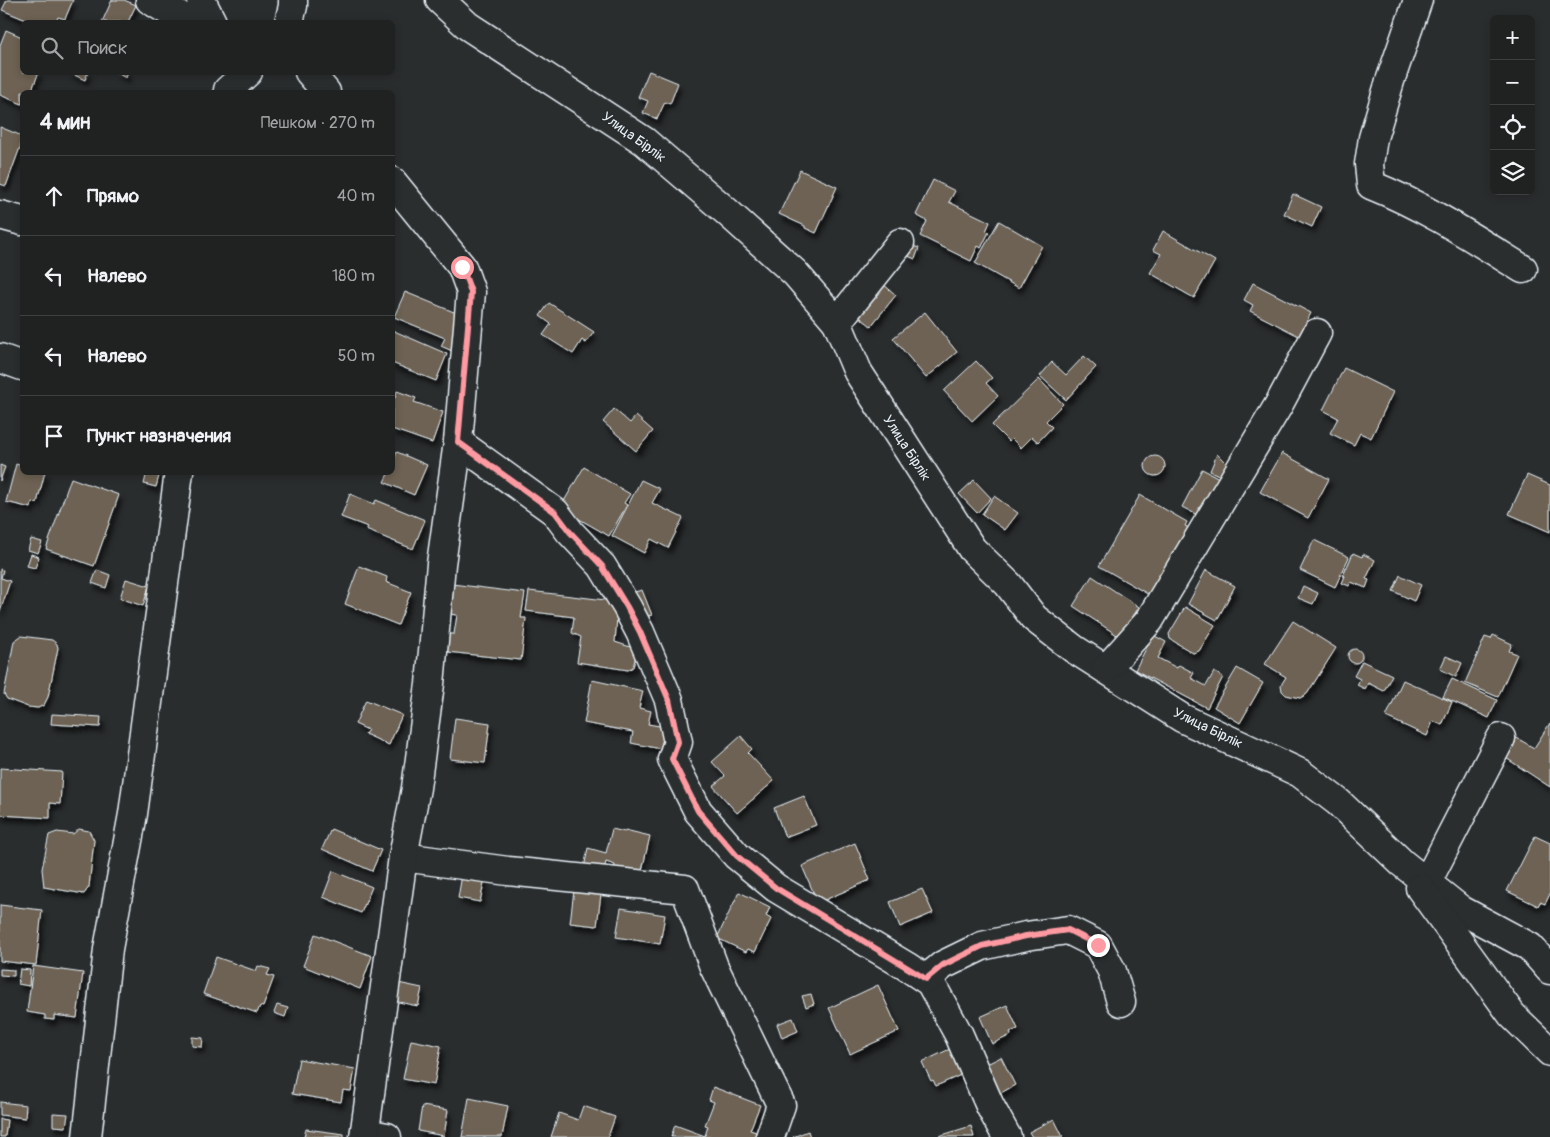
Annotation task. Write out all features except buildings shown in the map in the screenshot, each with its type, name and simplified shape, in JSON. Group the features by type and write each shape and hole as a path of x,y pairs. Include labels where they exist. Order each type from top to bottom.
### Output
{"street":[{"path":"150,0 170,12 191,20"},
{"path":"201,0 211,20"},
{"path":"290,20 293,0"},
{"name":"Улица Бірлік","path":"440,0 468,26 644,141 726,211 794,273 837,322 858,372 972,549 1008,584 1034,618 1074,649 1182,718 1300,773 1338,802 1402,863"},
{"path":"1418,0 1390,81 1373,138 1369,164 1371,185 1402,198 1446,222 1523,269"},
{"path":"312,75 324,90"},
{"path":"372,1136 403,857 416,788 430,684 441,564 458,442 471,292 462,267 395,184"},
{"path":"0,215 20,220"},
{"path":"837,322 900,242"},
{"path":"1106,670 1149,621 1278,406 1318,333"},
{"path":"0,358 20,365"},
{"path":"458,442 555,512 570,532 602,566 640,632 669,700 678,742 672,759 698,811 737,856 776,888 930,982 959,1035 990,1106 1007,1137"},
{"path":"87,1137 108,949 133,814 179,475"},
{"path":"1427,882 1501,738"},
{"path":"403,857 508,871 686,889 714,967 781,1105 770,1137"},
{"path":"1402,863 1461,910 1530,947 1550,970"},
{"path":"1402,863 1512,1015 1550,1052"},
{"path":"926,979 943,965 982,946 1026,936 1068,930 1098,945 1112,972 1121,1002"}],"route":[{"path":"462,267 471,292 458,442 555,512 570,532 602,566 640,632 669,700 678,742 672,759 698,811 737,856 776,888 926,979 943,965 982,946 1026,936 1068,930 1098,945"}]}
